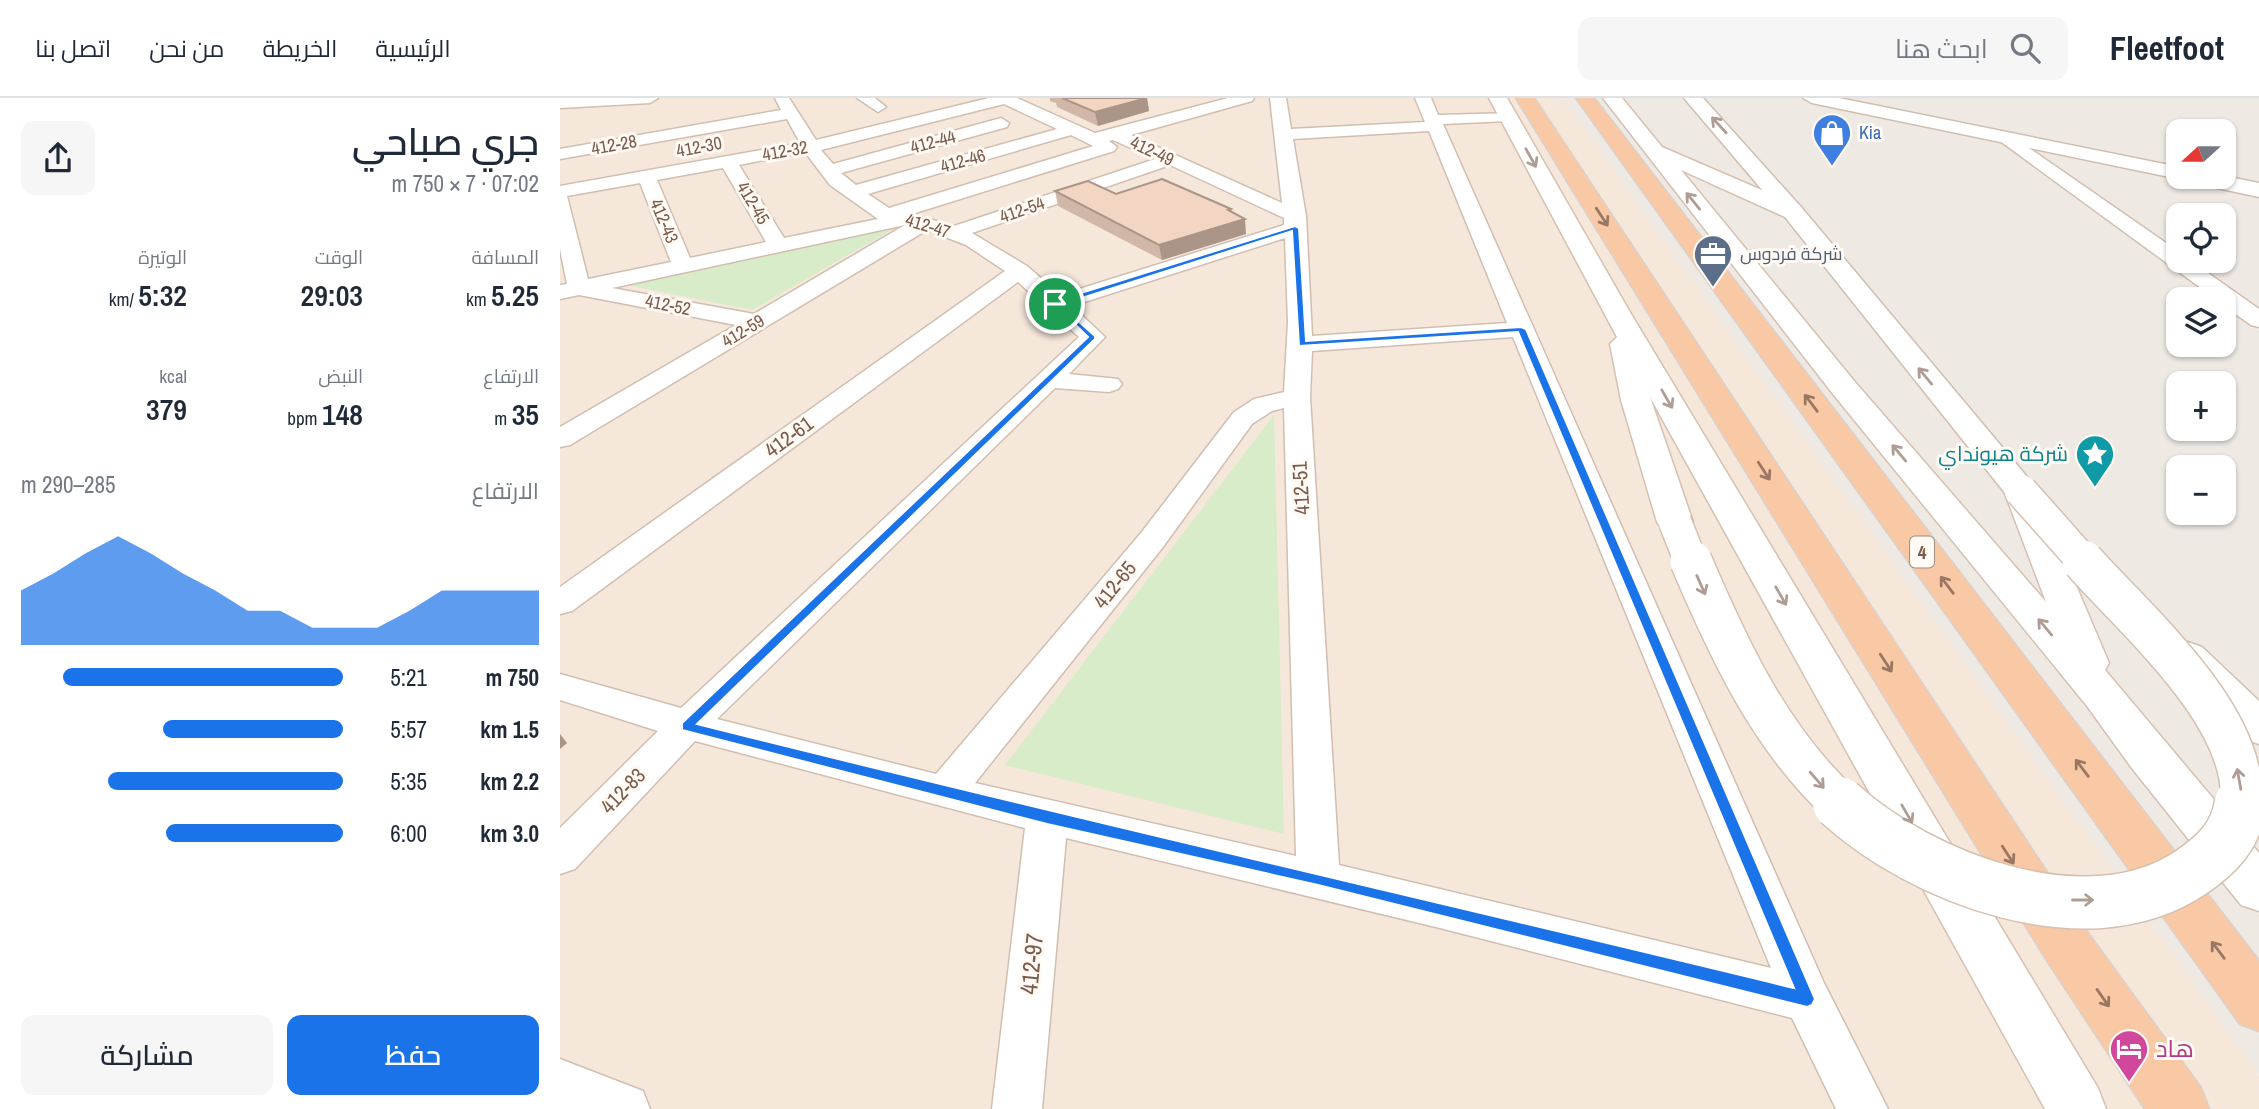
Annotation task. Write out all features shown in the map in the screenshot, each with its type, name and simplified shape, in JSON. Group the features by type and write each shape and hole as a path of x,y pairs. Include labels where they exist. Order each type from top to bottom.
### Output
{"highway":[{"name":"4","path":"1585,98 2259,1005"},
{"path":"1510,104 2064,942 2180,1109"}],"main road":[{"path":"1612,98 1844,388 2102,695 2147,755 2259,889"},
{"path":"1618,314 1636,400 1675,522 1717,619 1764,705 1814,776 1862,823 1931,865 1989,888 2025,896 2087,901 2160,889 2199,870 2229,840 2238,821 2240,779 2234,758 2215,717 2181,671 2021,491 1793,212 1693,98"},
{"path":"1812,98 2166,170"},
{"path":"1850,98 2166,161"},
{"path":"1510,104 1618,314 2077,1109"},
{"path":"1652,150 1793,212"},
{"path":"2236,175 2259,180"},
{"path":"2236,185 2259,190"},
{"path":"2021,491 2102,695"},
{"path":"2021,491 2259,727"}],"street":[{"path":"560,103 650,98"},
{"name":"412-49","path":"1007,98 1072,130 1171,159 1296,222"},
{"name":"412-32","path":"560,192 810,146 1007,98"},
{"path":"886,215 1246,98"},
{"name":"412-51","path":"1278,98 1296,222 1302,344 1297,397 1318,879"},
{"path":"853,114 878,103"},
{"path":"1284,134 1510,104"},
{"path":"599,130 795,112"},
{"name":"412-47","path":"795,112 810,146 828,171 853,192 886,215 917,220 973,241 1019,271 1093,337"},
{"name":"412-30","path":"684,169 675,152 795,112"},
{"name":"412-28","path":"560,154 795,112"},
{"name":"412-44","path":"828,171 1037,113"},
{"path":"1430,115 1807,999 1863,1109"},
{"name":"412-46","path":"853,192 1072,130"},
{"path":"2006,138 2259,320"},
{"name":"412-54","path":"953,233 1171,159"},
{"name":"412-45","path":"728,161 778,246"},
{"name":"412-43","path":"646,176 683,265"},
{"path":"560,200 570,290 683,265 917,220"},
{"name":"412-59","path":"560,439 758,322 917,220"},
{"path":"1055,304 1296,222"},
{"name":"412-61","path":"560,603 1019,271"},
{"name":"412-52","path":"570,290 758,322"},
{"path":"1302,344 1521,329"},
{"name":"412-83","path":"560,856 686,726 1093,337"},
{"path":"1050,380 1109,384"},
{"name":"412-65","path":"944,793 1152,540 1243,418 1263,405 1297,397"},
{"path":"560,417 588,423"},
{"path":"560,687 686,726 944,793 1318,879 1807,999"},
{"name":"412-97","path":"1017,1109 1047,818"},
{"path":"560,1084 625,1109"}],"shaded area":[{"path":"560,98 1563,98 2259,1075 2259,1109 560,1109"},
{"path":"1563,98 2259,98 2259,1075 1729,334"}],"green space":[{"path":"904,223 752,310 627,285"},
{"path":"1274,415 1284,834 1005,765"}],"building":[{"path":"1062,98 1147,98 1095,112"},
{"path":"1162,179 1231,209 1228,210 1245,219 1159,245 1055,191 1088,181 1116,194"}],"place":[{"name":"Kia","path":"1832,167"},
{"name":"شركة فردوس","path":"1713,288"},
{"name":"شركة هيونداي","path":"2095,488"},
{"name":"هاد","path":"2129,1083"}],"route":[{"path":"1295,228 1302,344 1521,329 1807,999 1318,879 944,793 686,726 1093,337 1055,304 1295,228"}]}
